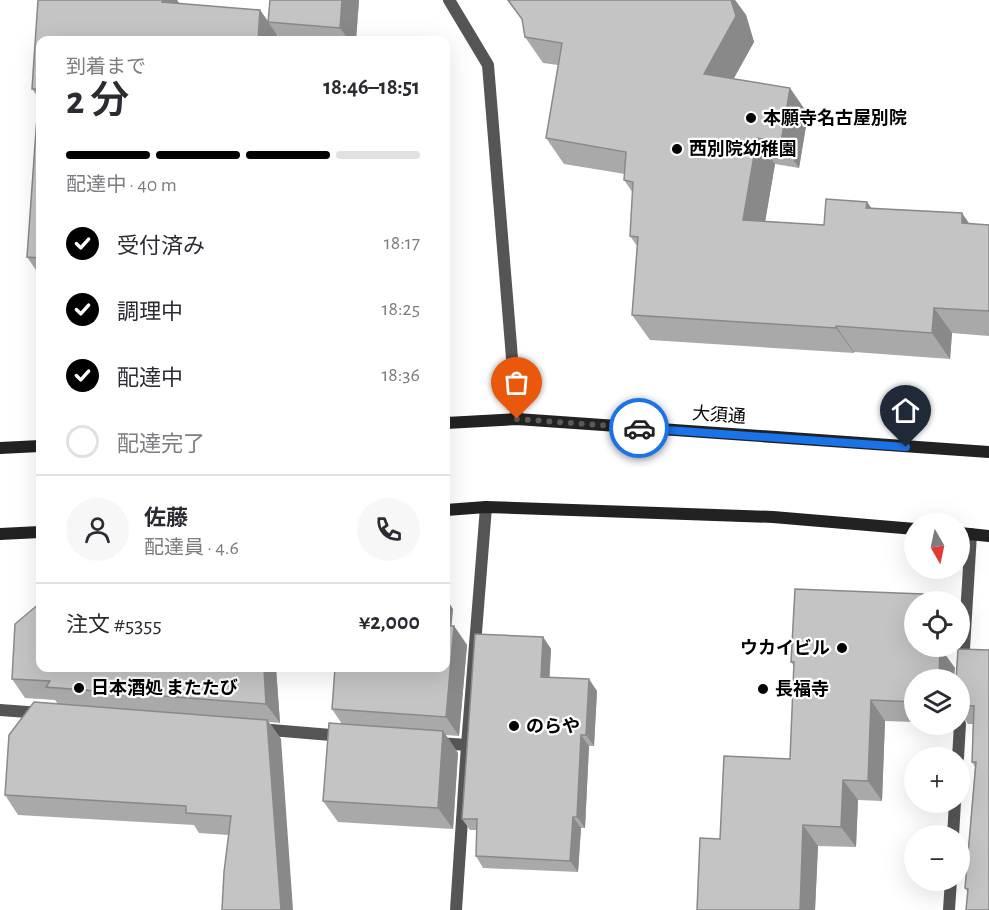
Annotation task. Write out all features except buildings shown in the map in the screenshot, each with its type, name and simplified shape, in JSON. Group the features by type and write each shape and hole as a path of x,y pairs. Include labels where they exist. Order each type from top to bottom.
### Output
{"street":[{"path":"449,0 488,65 517,419"},
{"name":"大須通","path":"450,423 517,419 989,452"},
{"path":"0,448 36,446"},
{"path":"456,910 486,507"},
{"path":"450,510 486,507 772,517 904,529"},
{"path":"0,534 36,532"},
{"path":"970,534 989,536"},
{"path":"962,669 964,579"},
{"path":"0,710 55,714"},
{"path":"243,728 361,737"},
{"path":"431,742 467,745"},
{"path":"949,910 950,891"}],"way so far":[{"path":"517,419 639,428"}],"place":[{"name":"本願寺名古屋別院","path":"751,118"},
{"name":"西別院幼稚園","path":"677,149"},
{"name":"ウカイビル","path":"842,648"},
{"name":"日本酒処 またたび","path":"79,688"},
{"name":"長福寺","path":"763,689"},
{"name":"のらや","path":"514,726"}],"route":[{"path":"639,428 906,447"}]}
